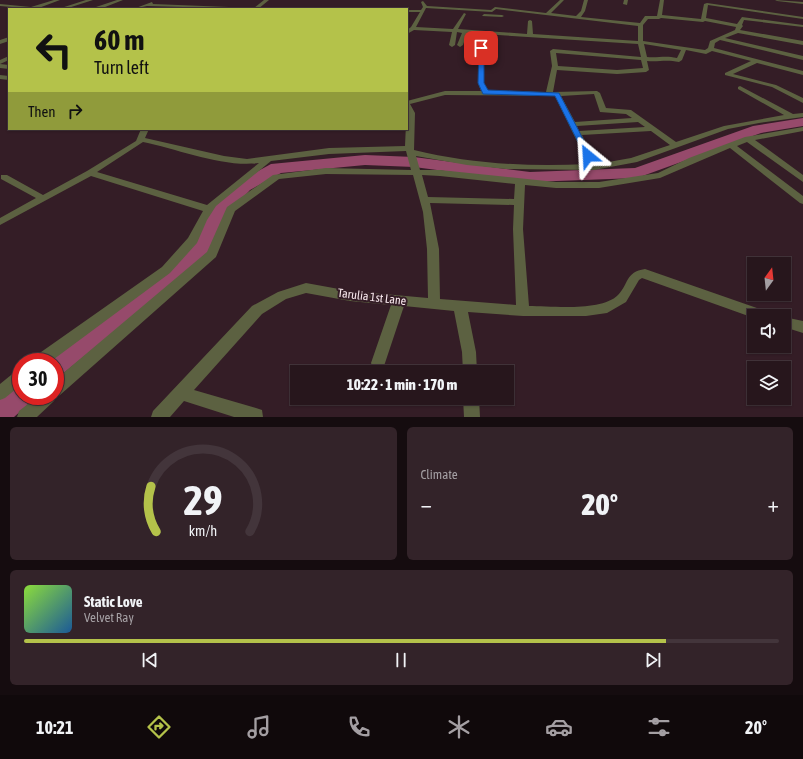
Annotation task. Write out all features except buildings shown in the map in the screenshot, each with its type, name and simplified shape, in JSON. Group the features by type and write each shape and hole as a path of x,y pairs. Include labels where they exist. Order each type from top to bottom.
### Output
{"street":[{"path":"35,8 58,0"},
{"path":"63,8 91,0"},
{"path":"98,8 121,0"},
{"path":"138,8 159,0"},
{"path":"188,7 199,0"},
{"path":"256,8 267,0"},
{"path":"408,31 413,27 423,10 422,0"},
{"path":"548,13 562,0"},
{"path":"578,17 583,11 586,0"},
{"path":"660,16 662,0"},
{"path":"777,0 803,3"},
{"path":"7,6 21,2"},
{"path":"254,3 262,4"},
{"path":"704,19 706,4 803,18"},
{"path":"0,5 24,8"},
{"path":"146,5 222,8"},
{"path":"408,11 492,11 495,8 641,25"},
{"path":"423,10 502,16"},
{"path":"452,45 455,30 464,14"},
{"path":"554,68 618,72 646,70 643,58 641,25 647,17 659,18 660,16 698,21 704,19 741,26"},
{"path":"408,17 418,17"},
{"path":"711,49 712,42 737,31 741,26 742,18 803,26"},
{"path":"530,21 530,35"},
{"path":"408,25 465,31 642,43 706,52 711,49 758,60 803,73"},
{"path":"460,45 465,31"},
{"path":"737,31 803,43"},
{"path":"721,38 803,58"},
{"path":"481,48 481,83 485,92"},
{"path":"594,167 572,124 553,94 553,51 658,59 666,57 679,60 684,49"},
{"path":"758,60 727,74 774,86 803,101"},
{"path":"740,88 791,116"},
{"path":"408,104 445,93 485,92 553,94 596,92 603,110 626,111 677,146"},
{"path":"408,106 411,113 410,151 417,170 433,249 434,304"},
{"path":"141,139 224,159 247,162 328,151 410,151 442,160 512,167 594,167 620,164 645,157 717,130 803,115"},
{"path":"572,124 639,120"},
{"path":"577,133 652,129"},
{"path":"0,222 90,173 139,142 145,130"},
{"path":"64,382 212,254 231,209 276,177 326,171 417,170 520,182 563,185 599,185 660,175 748,139 799,130 803,137"},
{"path":"748,139 803,179"},
{"path":"732,145 803,202"},
{"path":"51,353 166,270 193,240 209,209 269,159"},
{"path":"90,173 209,209"},
{"path":"4,177 42,198"},
{"path":"520,182 518,229 523,311"},
{"path":"424,200 519,202"},
{"name":"Tarulia 1st Lane","path":"159,417 257,310 282,295 306,288 399,301 434,304 523,311 586,311 607,308 622,299 635,277 639,274 645,273 747,310"},
{"path":"378,363 399,301"},
{"path":"460,306 469,352 470,365"},
{"path":"791,324 803,327"},
{"path":"0,393 12,383"},
{"path":"181,393 256,416"},
{"path":"25,417 39,405"},
{"path":"471,405 472,417"}],"waterway":[{"path":"64,356 165,278 203,245 219,213 244,186 277,168 365,160 414,162 530,177 637,173 758,129 803,122"},
{"path":"0,410 12,400"}],"route":[{"path":"481,48 481,83 485,92 557,94 588,156"}]}
